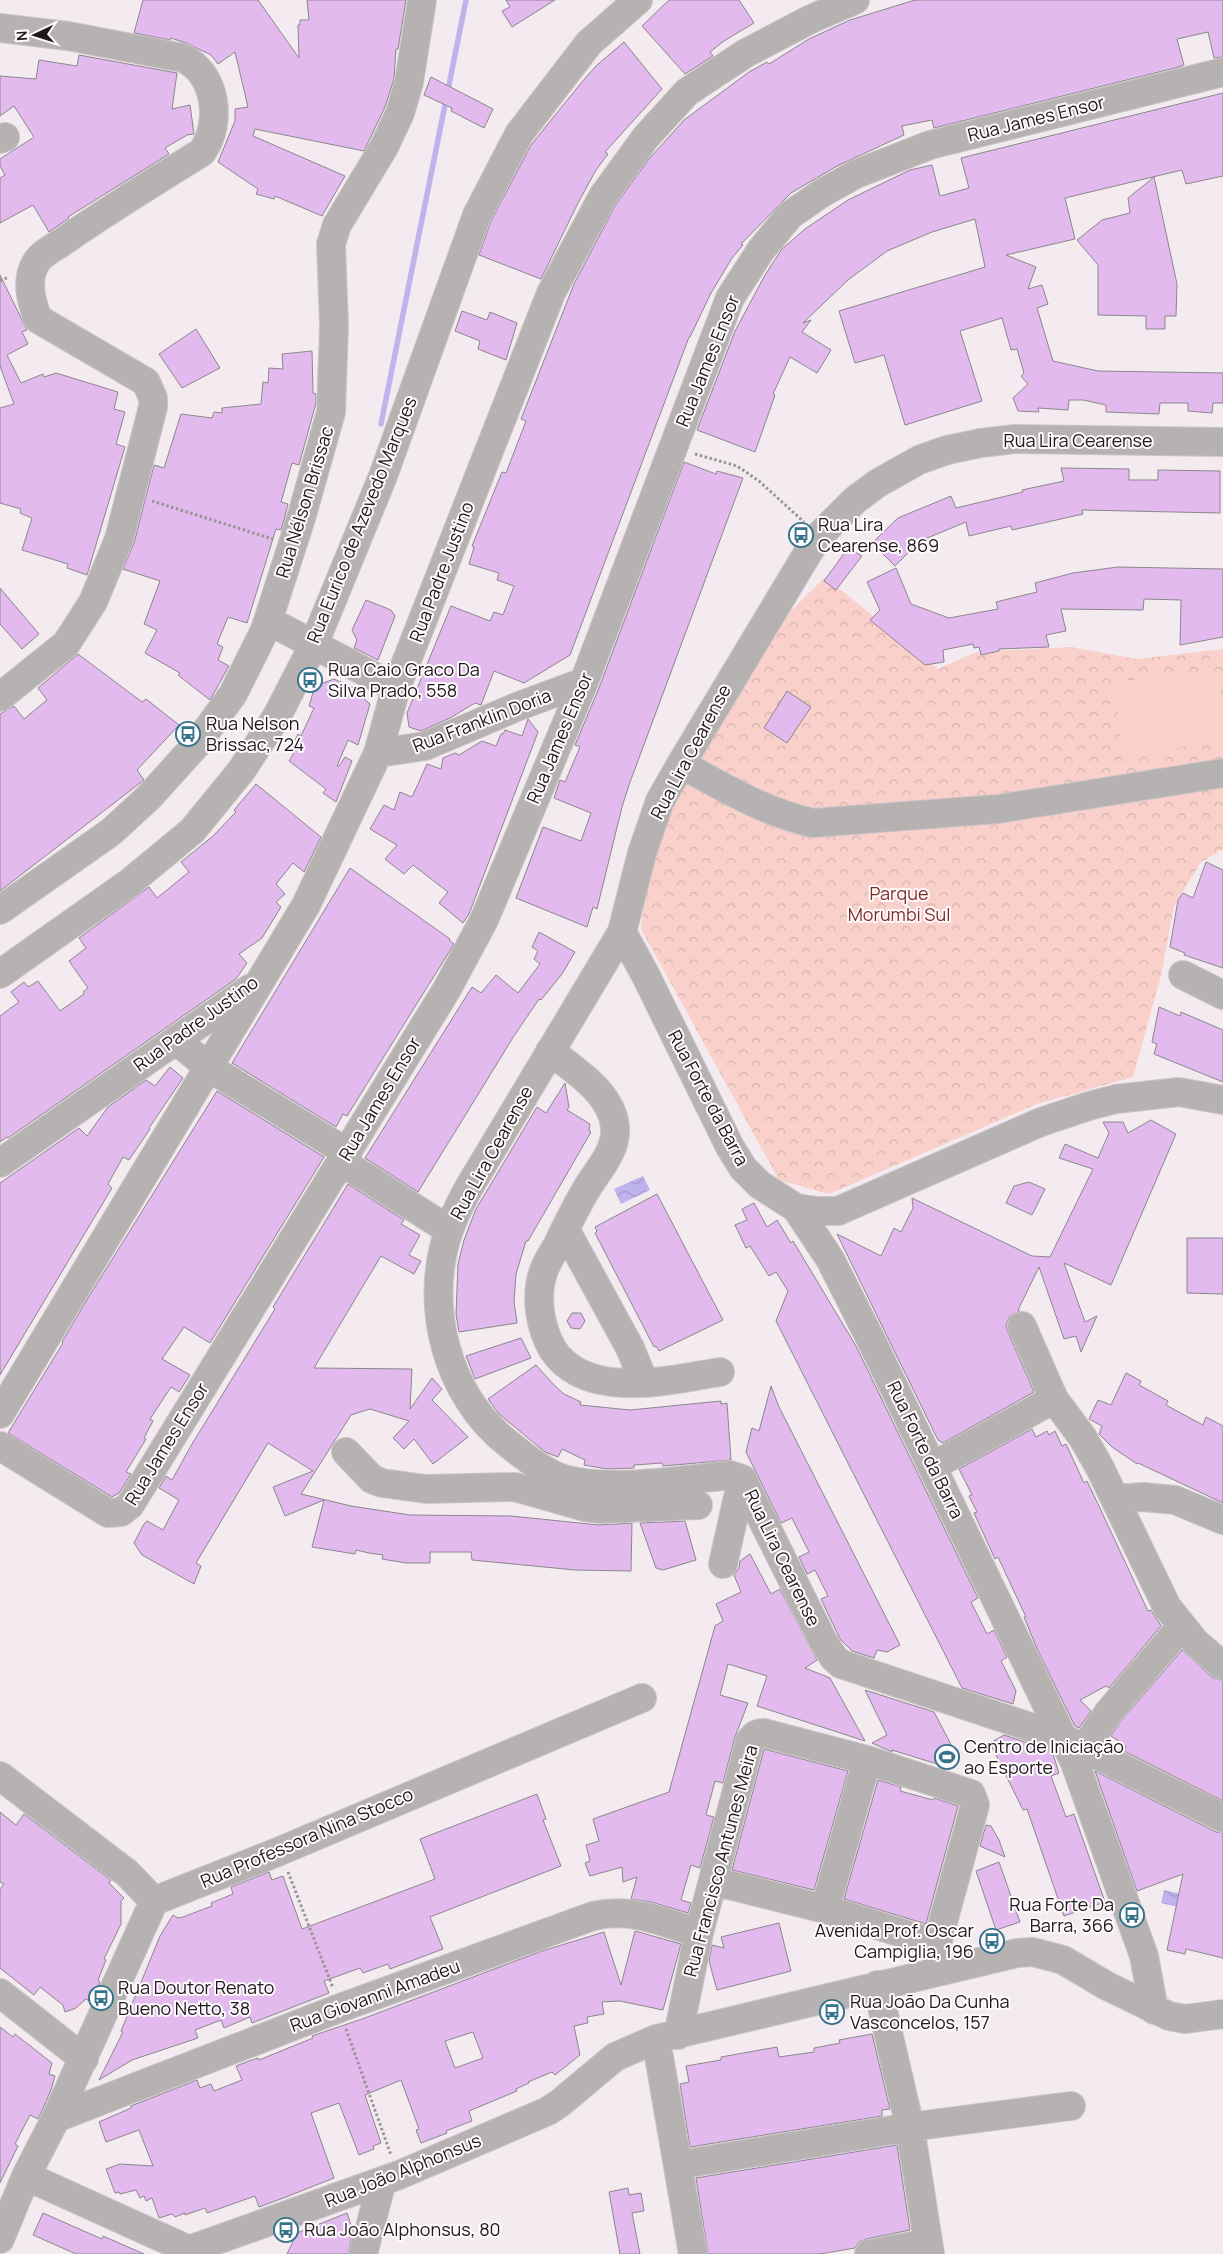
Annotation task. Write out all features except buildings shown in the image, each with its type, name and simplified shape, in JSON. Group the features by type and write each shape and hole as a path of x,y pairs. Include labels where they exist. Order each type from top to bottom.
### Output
{"street":[{"name":"Rua Nélson Brissac","path":"0,910 111,832 149,797 196,745 233,694 269,621 331,412 334,326 331,244 337,225 384,147 400,113 409,82 422,0"},
{"name":"Rua Eurico de Azevedo Marques","path":"0,974 129,883 192,831 240,771 278,716 314,644 383,476 477,215 519,134 589,43 638,0"},
{"name":"Rua Padre Justino","path":"0,1163 259,983 306,905 378,753 396,688 551,293 603,196 646,137 687,92 746,53 811,18 855,0"},
{"path":"0,28 68,36 183,58 194,63 201,70 209,85 214,119 213,133 202,152 90,222 38,259 32,272 30,289 32,304 38,319 146,382 150,389 153,407 119,539 93,602 82,622 66,644 0,698"},
{"name":"Rua James Ensor","path":"0,1446 108,1513 118,1513 126,1509 447,989 484,920 584,682 730,298 761,250 790,215 822,193 856,174 930,145 1223,72"},
{"name":"Rua Lira Cearense","path":"1223,442 1015,439 948,450 919,460 878,483 854,500 819,536 785,589 660,801 645,844 622,932 467,1190 449,1230 442,1262 439,1299 445,1346 466,1399 480,1419 497,1436 525,1457 563,1479 588,1484 628,1484 730,1475 742,1479 834,1658 851,1667 1020,1722 1074,1744 1223,1818"},
{"path":"269,621 396,688"},
{"name":"Rua Franklin Doria","path":"378,753 411,750 425,746 519,706 584,682"},
{"path":"681,764 744,798 792,818 813,823 998,809 1223,773"},
{"name":"Rua Forte da Barra","path":"622,932 646,976 730,1147 743,1168 760,1185 796,1208 830,1259 1074,1744 1081,1781 1144,1956 1154,2010"},
{"path":"1184,975 1223,995"},
{"path":"0,1414 259,983"},
{"path":"176,1040 208,1067 344,1157 449,1230"},
{"path":"550,1051 594,1087 608,1108 615,1126 612,1146 565,1229 543,1273 540,1287 540,1309 542,1326 549,1343 557,1356 571,1369 586,1377 604,1382 644,1382 720,1372"},
{"path":"796,1208 838,1211 1041,1122 1116,1099 1180,1092 1223,1100"},
{"path":"830,1259 830,1232 838,1211"},
{"path":"565,1229 630,1348 644,1382"},
{"path":"1022,1326 1054,1399 1084,1438 1116,1499 1167,1608 1181,1627 1211,1658 1223,1666"},
{"path":"933,1466 1054,1399"},
{"path":"346,1452 372,1479 382,1483 426,1489 515,1487 585,1507 698,1505"},
{"path":"515,1487 525,1457"},
{"path":"723,1564 742,1479"},
{"path":"1116,1499 1143,1497 1174,1500 1223,1520"},
{"path":"1074,1744 1108,1713 1181,1627"},
{"name":"Rua Professora Nina Stocco","path":"154,1901 289,1847 642,1698"},
{"name":"Rua Francisco Antunes Meira","path":"667,2037 699,1933 750,1741 754,1735 764,1733 866,1760 970,1794 974,1798 975,1805 937,1944 936,1971"},
{"path":"825,1910 866,1760"},
{"path":"0,1776 127,1873 154,1901 56,2118 26,2176 7,2198 0,2239"},
{"path":"713,1881 825,1910 937,1944"},
{"name":"Rua Giovanni Amadeu","path":"56,2118 340,2008 593,1916 608,1913 632,1913 699,1933"},
{"name":"Rua João Alphonsus","path":"26,2176 188,2252 382,2182 548,2111 615,2057 667,2037 936,1971 1017,1953 1049,1955 1063,1960 1154,2010 1169,2016 1185,2019 1223,2014"},
{"path":"869,2254 929,2248 910,2127 877,1985"},
{"path":"0,1993 84,2059"},
{"path":"667,2037 678,2165 693,2254"},
{"path":"678,2165 910,2127 1071,2106"},
{"path":"363,2254 382,2182"}],"path":[{"path":"674,449 737,466 759,481 819,536"},
{"path":"130,494 292,545"}],"green space":[{"name":"Parque Morumbi Sul","path":"825,577 938,669 977,652 1071,647 1137,659 1223,649 1223,849 1201,862 1174,906 1161,976 1133,1077 1037,1104 829,1194 779,1180 641,929 645,886 672,806 712,728 786,616"},
{"path":"1218,670 1223,707 1223,742 1123,755 1114,683"}],"water":[{"path":"643,1176 650,1190 621,1204 614,1189"},
{"path":"1164,1890 1190,1896 1187,1909 1161,1903"}],"waterway":[{"path":"381,424 466,0"}],"place":[{"name":"Rua Lira Cearense, 869","path":"801,535"},
{"name":"Rua Caio Graco Da Silva Prado, 558","path":"310,680"},
{"name":"Rua Nelson Brissac, 724","path":"188,734"},
{"name":"Centro de Iniciação ao Esporte","path":"947,1757"},
{"name":"Rua Forte Da Barra, 366","path":"1132,1915"},
{"name":"Avenida Prof. Oscar Campiglia, 196","path":"992,1941"},
{"name":"Rua Doutor Renato Bueno Netto, 38","path":"101,1998"},
{"name":"Rua João Da Cunha Vasconcelos, 157","path":"832,2012"},
{"name":"Rua João Alphonsus, 80","path":"286,2230"}]}
